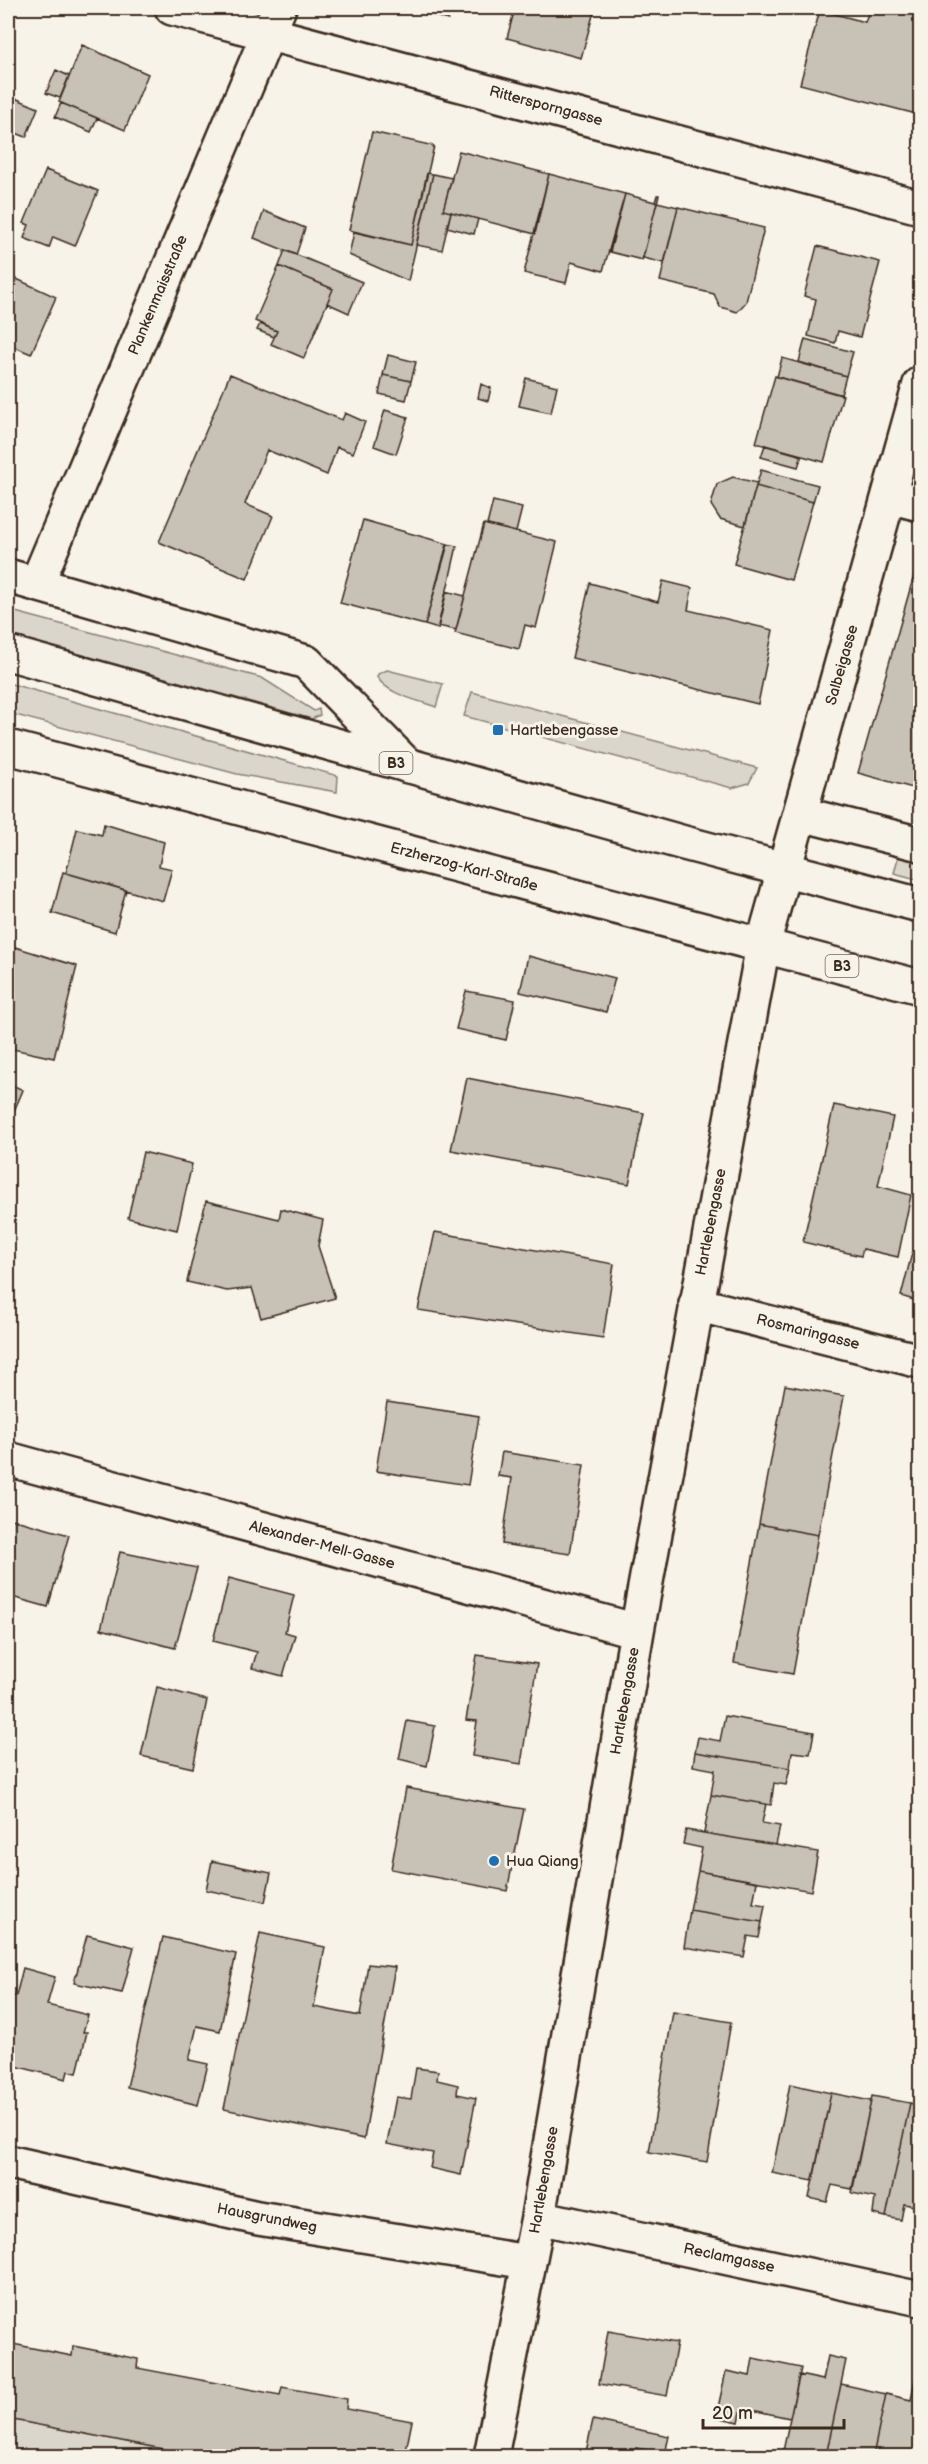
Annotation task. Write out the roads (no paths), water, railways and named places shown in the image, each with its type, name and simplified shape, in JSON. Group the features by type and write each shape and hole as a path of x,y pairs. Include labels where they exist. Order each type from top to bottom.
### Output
{"street":[{"name":"Rittersporngasse","path":"172,8 274,20 921,207"},
{"name":"Plankenmaisstraße","path":"22,579 274,20"},
{"name":"Salbeigasse","path":"763,945 921,384"},
{"path":"890,496 921,504"},
{"path":"22,579 306,662 408,766"},
{"name":"B3","path":"8,653 408,766 921,905"},
{"name":"Erzherzog-Karl-Straße","path":"8,747 921,987"},
{"path":"801,814 921,844"},
{"name":"Hartlebengasse","path":"491,2457 538,2217 637,1631 763,945"},
{"name":"Rosmaringasse","path":"696,1304 921,1361"},
{"name":"Alexander-Mell-Gasse","path":"8,1459 637,1631"},
{"name":"Hausgrundweg","path":"8,2162 258,2218 528,2262"},
{"name":"Reclamgasse","path":"538,2217 921,2299"}],"place":[{"name":"Hartlebengasse","path":"498,730"},
{"name":"Hua Qiang","path":"494,1861"}]}
